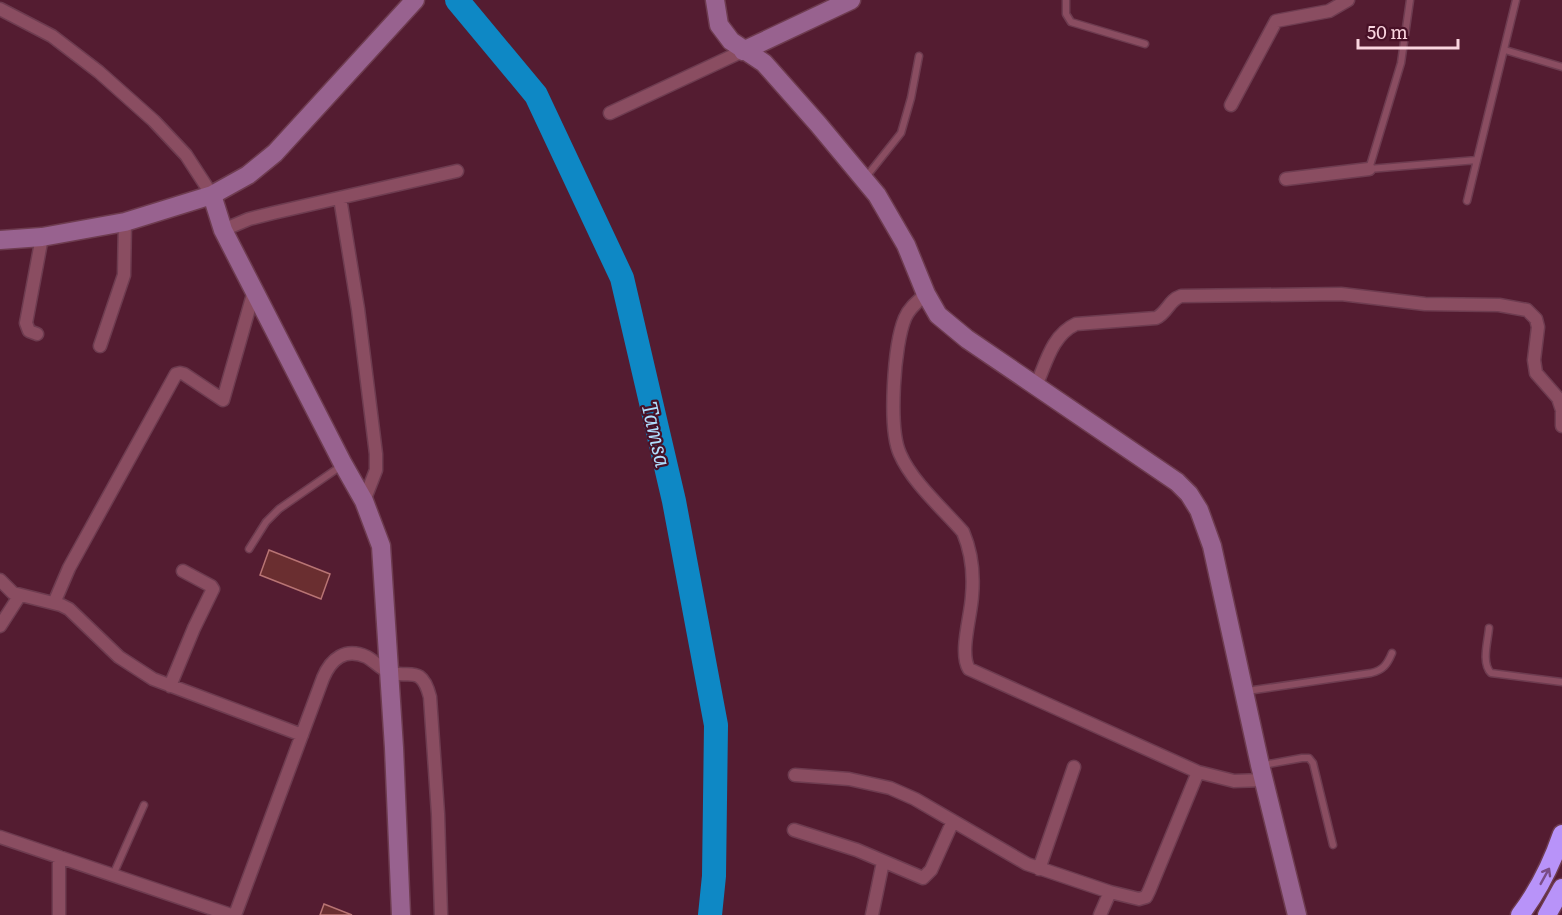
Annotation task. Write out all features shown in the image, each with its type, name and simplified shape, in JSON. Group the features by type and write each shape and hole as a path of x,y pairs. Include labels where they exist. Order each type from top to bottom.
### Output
{"highway":[{"path":"1520,915 1531,901 1551,864 1562,834"},
{"path":"1547,915 1562,888"}],"street":[{"path":"0,240 42,237 125,222 212,195 248,175 275,153 415,0"},
{"path":"715,0 719,25 730,41 764,63 819,124 877,195 906,245 926,294 938,315 967,339 1177,482 1189,494 1199,510 1212,546 1262,773 1297,915"},
{"path":"610,113 851,0"},
{"path":"1231,105 1276,21 1329,11 1348,0"},
{"path":"0,9 52,36 99,72 154,121 186,155 212,195 223,230 364,501 381,546 394,747 401,915"},
{"path":"1286,179 1369,169"},
{"path":"223,230 249,219 457,171"},
{"path":"340,198 358,309 376,454 376,470 364,501"},
{"path":"100,346 124,275 125,222"},
{"path":"38,334 28,331 26,323 42,237"},
{"path":"54,603 69,568 176,375 184,374 223,400 254,291"},
{"path":"926,294 908,313 901,331 896,365 894,429 899,452 909,471 963,532 967,541 973,581 964,655 969,669 976,675 1144,746 1198,772 1234,781 1262,773"},
{"path":"1036,386 1056,341 1067,328 1076,324 1156,318 1162,315 1174,298 1181,296 1333,294 1431,305 1499,305 1527,310 1536,319 1538,327 1534,360 1536,372 1558,398 1562,410 1562,426"},
{"path":"170,686 213,589 183,571"},
{"path":"0,580 13,593 20,596 54,603 69,609 129,664 153,679 302,735"},
{"path":"0,626 20,596"},
{"path":"0,837 233,915 329,665 345,654 368,657 388,672 410,674 422,679 428,687 439,842 441,915"},
{"path":"1039,869 1074,767"},
{"path":"795,775 841,778 879,784 902,792 1018,860 1110,892 1139,899 1146,897 1198,772"},
{"path":"794,830 857,850 916,876 927,876 953,821"},
{"path":"59,857 59,915"},
{"path":"872,915 883,861"},
{"path":"1100,915 1110,892"}],"lane":[{"path":"1066,0 1066,14 1071,22 1145,44"},
{"path":"1410,0 1401,63 1369,169 1477,160"},
{"path":"1467,201 1516,0"},
{"path":"1505,50 1562,67"},
{"path":"864,180 901,133 919,56"},
{"path":"249,549 266,522 279,509 343,464"},
{"path":"1489,628 1486,661 1487,669 1491,673 1562,682"},
{"path":"1244,691 1371,674 1382,670 1392,653"},
{"path":"1262,773 1309,758 1313,763 1332,845"},
{"path":"113,875 144,806"}],"building":[{"path":"269,550 330,574 321,599 260,575"},
{"path":"324,904 352,915 320,915"}],"waterway":[{"name":"Tamsa","path":"457,0 536,95 622,278 674,501 716,725 714,876 710,915"}]}
